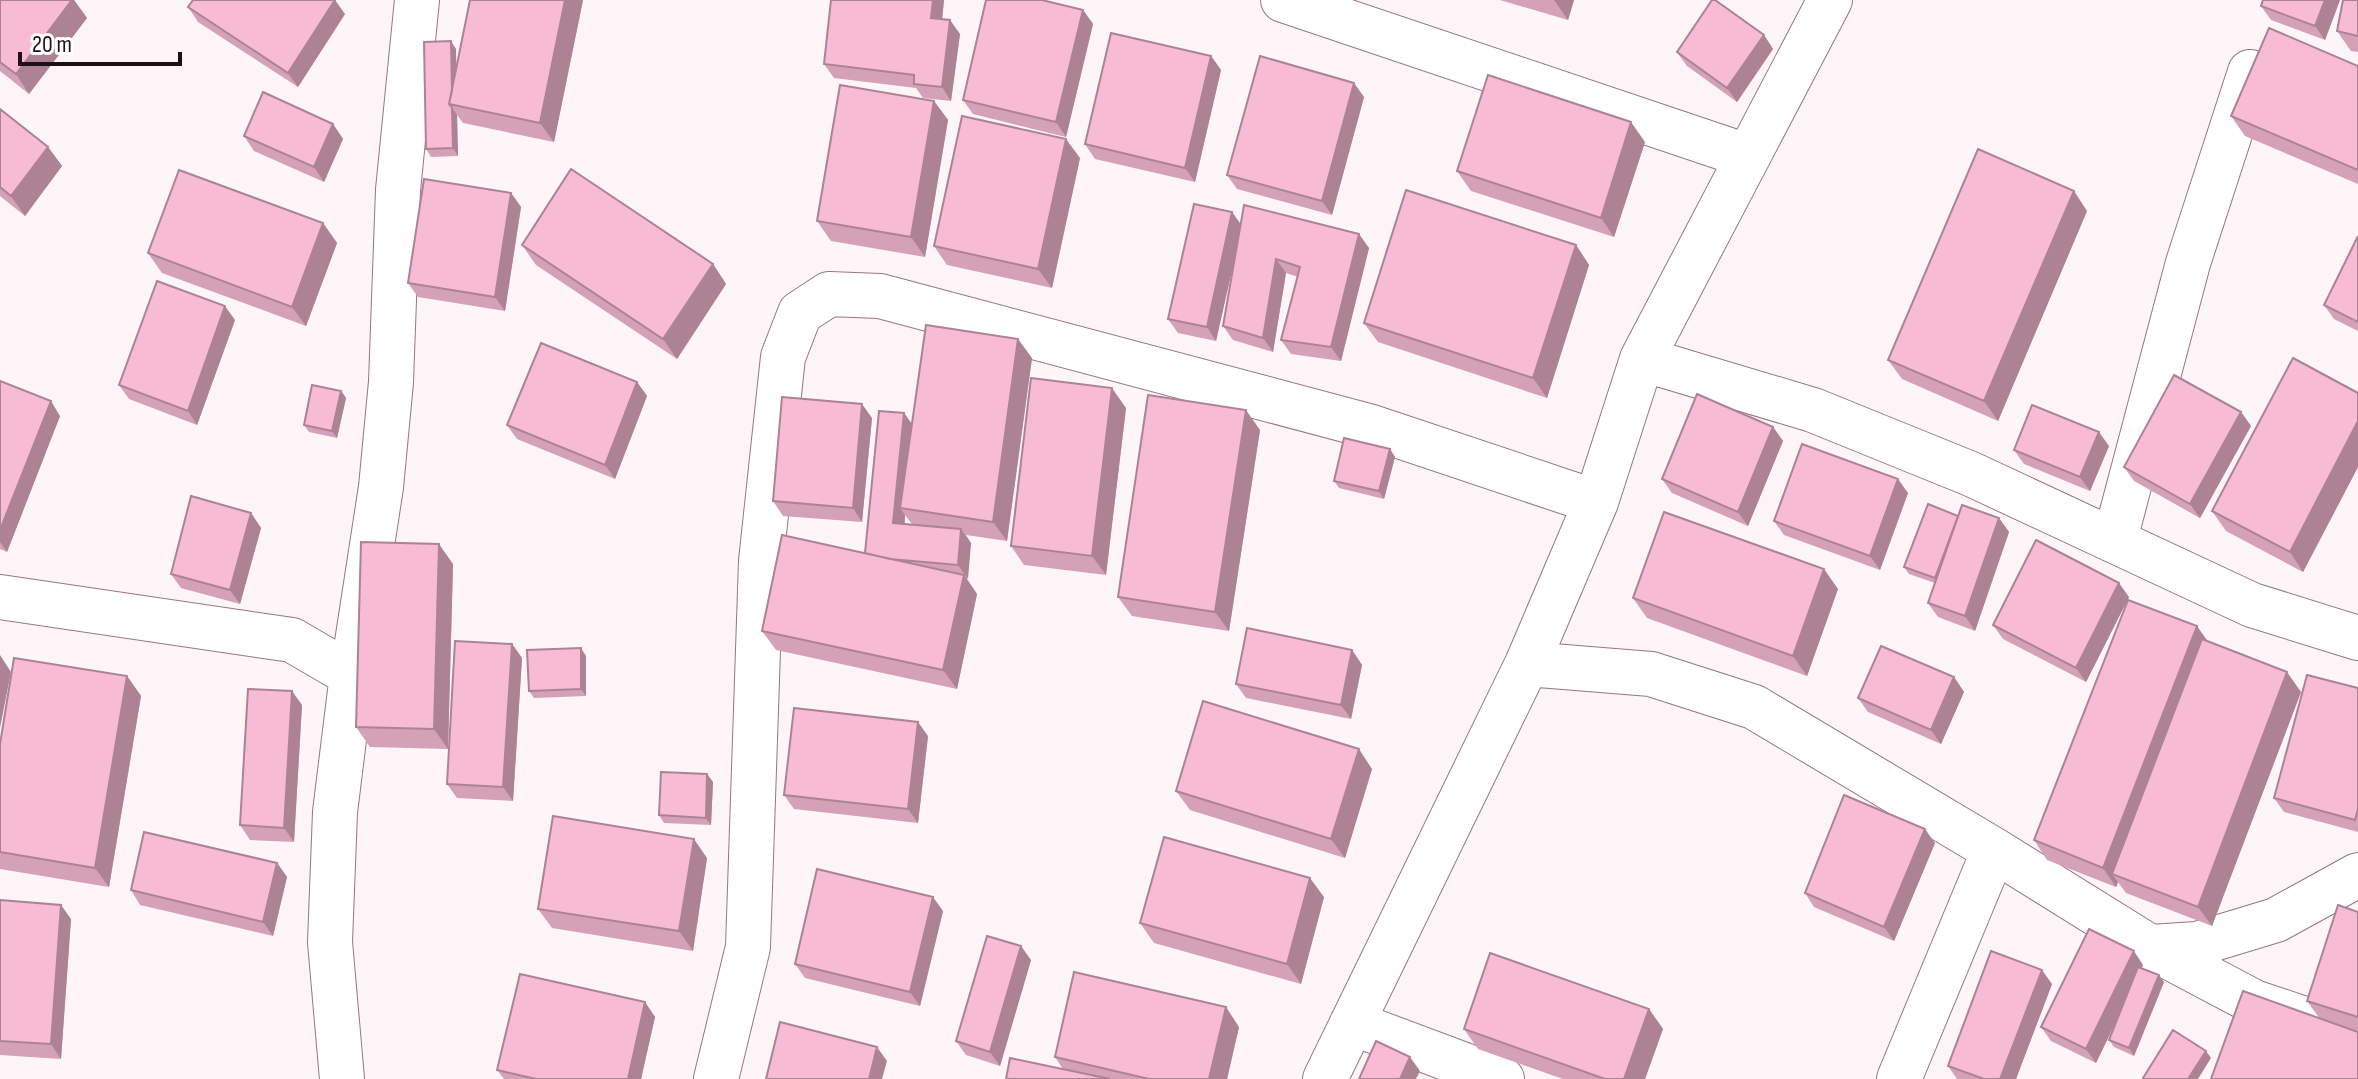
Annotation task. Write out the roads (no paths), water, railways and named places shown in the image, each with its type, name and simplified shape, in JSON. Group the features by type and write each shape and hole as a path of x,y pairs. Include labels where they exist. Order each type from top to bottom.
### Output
{"street":[{"path":"342,1079 330,942 335,812 381,487 391,382 398,190 417,0"},
{"path":"1283,0 1747,156"},
{"path":"1325,1079 1527,664 1596,502 1642,359 1830,0"},
{"path":"2115,539 2188,263 2250,72"},
{"path":"716,1079 748,947 761,561 783,357 800,313 829,294 880,296 1372,427 1596,502"},
{"path":"1642,359 1813,410 1971,474 2252,605 2358,638"},
{"path":"0,597 292,640 352,675"},
{"path":"1527,664 1651,674 1754,707 2150,947 2254,1002 2358,1037"},
{"path":"1899,1079 1994,850"},
{"path":"2150,947 2197,944 2276,920 2358,875"},
{"path":"1352,1023 1502,1079"}]}
